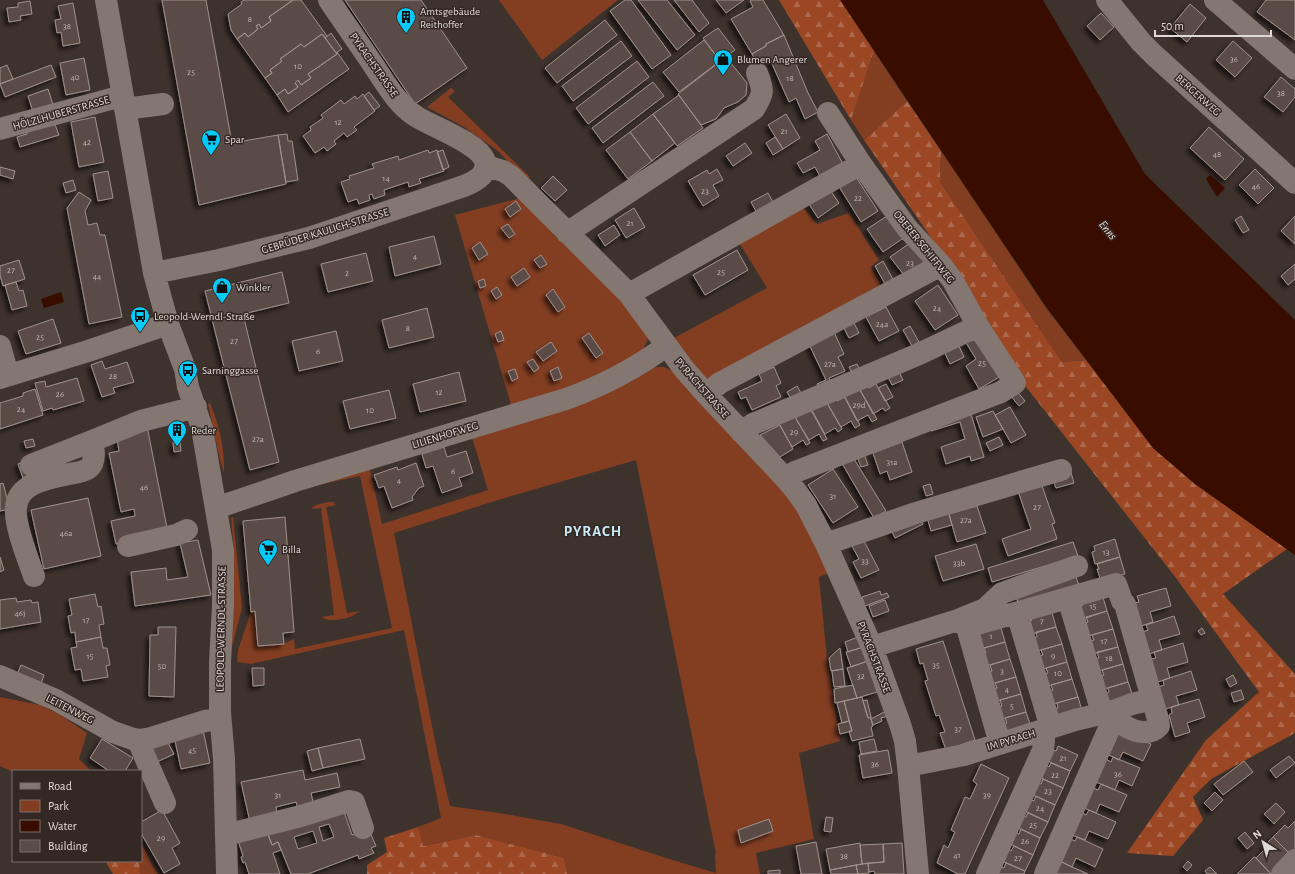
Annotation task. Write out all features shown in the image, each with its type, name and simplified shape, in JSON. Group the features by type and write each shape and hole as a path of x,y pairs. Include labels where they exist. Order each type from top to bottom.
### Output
{"street":[{"name":"LEOPOLD-WERNDL-STRASSE","path":"106,0 154,273 168,324 185,368 188,387 202,428 222,550 223,605 220,662 220,719 224,759 227,874"},
{"name":"PYRACHSTRASSE","path":"329,0 396,98 416,116 456,137 476,150 485,160 486,166 502,171 511,176 629,294 666,346 706,394 785,478 806,505 826,544 872,646 900,724 905,741 922,872"},
{"name":"BERGERWEG","path":"1107,0 1141,42 1154,55 1295,183"},
{"path":"1215,0 1295,69"},
{"path":"567,233 754,109 762,96 761,84 756,73"},
{"name":"HÖLZLHUBERSTRASSE","path":"0,130 124,102 163,104"},
{"name":"OBERER SCHIFFWEG","path":"785,478 795,472 854,448 1001,392 1015,383 978,326 953,282 941,265 907,228 860,164 828,113"},
{"path":"629,294 860,164"},
{"name":"GEBRÜDER KAULICH-STRASSE","path":"154,273 260,251 338,229 464,186 480,178 484,173 486,166"},
{"path":"706,394 720,383 941,265"},
{"path":"0,346 4,377 168,324"},
{"path":"741,432 753,424 920,354 978,326"},
{"name":"LILIENHOFWEG","path":"216,508 295,481 592,389 645,361 666,346"},
{"path":"31,465 141,421 196,407"},
{"path":"34,576 16,520 18,498 24,490 32,484 82,472 90,467 94,459 92,441"},
{"path":"826,544 916,513 1061,470"},
{"path":"128,546 176,535 187,530"},
{"path":"963,623 985,609 1002,593 1077,566"},
{"path":"872,646 963,623 1017,613 1116,584 1122,601 1125,604 1159,726 1150,733 1143,733 1124,725 1108,712"},
{"path":"1045,874 1111,724 1068,598"},
{"path":"987,874 1043,750 1047,730 1017,613"},
{"path":"963,623 1000,744"},
{"name":"LEITENWEG","path":"0,676 64,704 124,737 140,740 205,721 220,719"},
{"name":"IM PYRACH","path":"908,766 964,754 1047,730 1075,720 1145,701 1153,702"},
{"path":"140,740 140,745 165,803"},
{"path":"226,835 301,816 349,801 354,802 363,828"},
{"path":"1282,874 1295,860"}],"green space":[{"path":"499,0 618,0 542,60"},
{"path":"779,0 841,0 874,51 851,120"},
{"path":"874,51 907,101 864,140 851,120"},
{"path":"451,88 455,91 448,97 530,177 526,181 498,151 464,127 427,107"},
{"path":"907,101 941,151 940,182 1062,362 1086,360 1153,448 1195,484 1287,549 1223,594 1295,674 1295,733 1211,779 1193,797 1203,820 1173,856 1127,853 1206,740 1259,692 1173,574 1019,378 947,261 864,140"},
{"path":"941,151 1046,308 1086,360 1062,362 940,182"},
{"path":"520,198 554,235 610,287 650,336 643,349 608,374 512,408 455,215"},
{"path":"802,206 817,224 849,213 879,260 871,267 884,291 707,384 674,338 767,288 737,239"},
{"path":"652,367 664,367 677,373 795,501 829,573 819,577 827,659 840,741 799,753 814,839 756,853 760,874 567,874 564,858 476,835 422,846 418,827 441,818 404,630 251,664 237,662 238,650 251,612 255,611 259,646 284,644 294,639 295,649 392,628 360,476 312,486 369,465 382,524 488,490 471,434","holes":["636,460 716,854 716,873 561,824 450,806 437,751 394,533 498,500"]},
{"path":"210,403 221,437 224,455 224,473 208,404"},
{"path":"333,502 336,505 326,507 347,613 360,611 347,618 338,620 328,620 322,617 334,615 321,508 311,509 316,505"},
{"path":"233,517 242,608 231,651 234,552 231,518"},
{"path":"0,697 40,705 62,716 87,733 79,759 90,770 12,770 12,772 0,766"},
{"path":"418,827 423,846 476,835 564,858 567,874 367,874 367,865 387,852 384,838"},
{"path":"142,844 158,874 140,874 139,862 142,862"},
{"path":"107,862 139,862 140,874 113,874"}],"water":[{"name":"Enns","path":"840,0 1043,0 1145,174 1295,320 1295,555 1195,484 1153,448 1047,308"},
{"path":"1210,175 1225,188 1217,197 1206,179"},
{"path":"61,292 64,302 44,308 41,299"}],"building":[{"path":"162,0 206,0 232,143 278,135 286,184 199,205"},
{"path":"244,0 293,0 269,17 271,21 261,28 259,24 256,26 258,29 248,37 245,33 237,39 231,30 228,14 242,4 241,2"},
{"path":"293,0 301,0 327,36 325,38 322,34 304,47 301,44 280,59 282,61 270,70 272,73 265,78 237,39 245,33 248,37 258,29 256,26 259,24 261,28 271,21 269,17"},
{"name":"Amtsgebäude Reithoffer","path":"345,0 421,0 467,68 415,104"},
{"path":"625,0 631,0 671,55 652,69 610,11"},
{"path":"638,0 667,0 695,35 677,50"},
{"path":"674,0 692,0 709,23 699,32"},
{"path":"716,0 744,0 726,13"},
{"path":"763,0 784,35 766,44 766,46 752,54 731,19 753,7 750,1"},
{"path":"1266,0 1295,0 1295,40 1257,12"},
{"path":"30,1 32,14 20,16 21,20 9,22 7,8 18,7 18,3"},
{"path":"73,3 80,43 63,46 61,32 57,33 55,20 61,19 58,6"},
{"path":"1190,4 1206,18 1187,42 1170,28"},
{"path":"1101,13 1114,27 1100,40 1087,26"},
{"path":"605,20 617,35 557,83 545,68"},
{"path":"718,28 735,50 720,61 703,38"},
{"path":"331,33 342,49 336,53 325,38"},
{"path":"322,34 337,54 308,74 311,78 301,85 298,80 295,83 298,87 288,94 285,89 277,95 265,78 272,73 270,70 282,61 280,59 301,44 304,47"},
{"path":"784,35 808,93 818,112 805,119 796,98 789,102 769,57 757,64 752,54 766,46 766,44"},
{"path":"704,40 720,61 679,92 663,72"},
{"path":"621,41 632,56 573,101 562,86"},
{"path":"1233,41 1252,58 1235,77 1216,60"},
{"path":"337,52 349,69 288,112 277,95 285,89 288,94 298,87 295,83 298,80 301,85 311,78 308,74 337,54"},
{"path":"726,57 747,83 746,95 738,102 724,108 716,119 701,125 678,94"},
{"path":"84,58 90,90 66,95 60,63"},
{"path":"637,61 649,77 588,124 576,108"},
{"path":"7,65 13,79 0,84 0,68"},
{"path":"51,65 56,77 5,97 0,84"},
{"path":"1281,77 1295,89 1295,97 1283,112 1264,97"},
{"path":"653,82 664,96 603,143 592,128"},
{"path":"48,89 54,108 34,115 28,96"},
{"path":"369,92 380,106 374,110 364,96"},
{"path":"363,94 375,111 354,127 357,130 347,137 344,133 334,141 336,144 327,151 324,147 315,153 303,136 311,130 310,127 323,118 321,115 341,100 344,104 355,96 357,99"},
{"path":"679,95 703,128 677,146 653,114"},
{"path":"653,114 675,143 652,161 630,132"},
{"path":"786,114 800,138 783,149 768,125"},
{"path":"95,117 104,162 79,167 71,122"},
{"path":"54,122 59,135 20,147 17,137 27,134 26,130"},
{"path":"1209,127 1244,159 1225,180 1190,148"},
{"path":"630,132 652,161 628,179 606,150"},
{"path":"287,134 288,141 292,141 298,180 286,182 278,135"},
{"path":"827,134 844,166 821,178 815,167 803,173 797,163 820,150 815,141"},
{"path":"775,137 783,149 773,155 766,143"},
{"path":"745,143 752,153 733,166 726,156"},
{"path":"428,150 429,153 437,150 444,171 419,179 421,183 409,187 408,182 384,190 385,195 374,199 372,194 369,195 370,200 359,204 357,199 348,202 341,182 350,179 349,176 374,168 372,164 398,156 399,160"},
{"path":"443,150 449,167 443,170 437,152"},
{"path":"0,167 15,171 13,179 0,175"},
{"path":"717,169 723,180 713,185 719,196 703,206 688,181 707,170 709,174"},
{"path":"1255,169 1274,188 1258,204 1239,185"},
{"path":"108,171 113,198 98,201 93,174"},
{"path":"854,174 878,211 861,222 838,185"},
{"path":"553,176 567,190 555,201 541,188"},
{"path":"73,180 76,190 66,193 63,183"},
{"path":"830,190 839,203 818,218 809,204"},
{"path":"79,192 91,200 85,211 88,225 97,223 100,235 105,235 122,317 89,324 67,208"},
{"path":"768,193 774,204 757,213 751,202"},
{"path":"516,201 521,209 510,217 505,209"},
{"path":"634,208 645,227 626,238 615,220"},
{"path":"890,214 905,237 883,252 867,229"},
{"path":"1241,216 1249,230 1243,233 1235,220"},
{"path":"1295,216 1295,244 1281,231"},
{"path":"508,224 515,234 509,238 501,228"},
{"path":"614,225 620,235 605,246 598,235"},
{"path":"434,236 441,264 395,276 389,247"},
{"path":"480,242 488,254 479,260 472,248"},
{"path":"910,243 930,269 908,280 890,257"},
{"path":"737,250 748,270 705,295 693,275"},
{"path":"366,253 373,281 328,292 321,264"},
{"path":"541,255 547,264 540,268 534,260"},
{"path":"19,260 25,279 3,286 0,275 0,266"},
{"path":"883,261 896,285 888,289 875,266"},
{"path":"1295,264 1295,279 1288,285 1281,276"},
{"path":"524,268 530,277 517,286 511,277"},
{"path":"282,272 289,303 243,314 256,368 226,375 205,291"},
{"path":"484,279 486,286 480,288 478,281"},
{"path":"16,282 19,291 23,290 27,306 12,310 5,285"},
{"path":"938,285 958,315 935,330 915,301"},
{"path":"497,287 502,295 496,299 491,291"},
{"path":"553,289 565,307 558,312 546,295"},
{"path":"886,307 899,331 879,341 866,317"},
{"path":"427,308 434,337 389,348 382,320"},
{"path":"851,317 859,333 849,338 841,322"},
{"path":"53,319 61,343 26,354 18,331"},
{"path":"910,326 919,342 912,346 903,330"},
{"path":"833,330 844,354 838,357 845,371 829,378 832,385 820,391 817,384 826,380 808,342"},
{"path":"336,331 343,361 299,371 292,341"},
{"path":"501,331 504,340 498,342 495,334"},
{"path":"589,333 603,353 596,358 582,338"},
{"path":"976,334 1001,376 979,389 966,366 976,359 965,341"},
{"path":"551,342 557,351 543,361 536,352"},
{"path":"958,344 964,357 950,364 944,351"},
{"path":"533,359 539,368 534,372 527,362"},
{"path":"102,361 105,369 127,362 134,382 113,388 115,393 102,397 91,365"},
{"path":"857,364 862,374 851,371 849,367"},
{"path":"558,367 562,378 554,381 550,371"},
{"path":"774,367 781,383 776,386 781,397 752,410 746,397 741,399 738,392 762,381 759,374"},
{"path":"256,368 279,462 250,470 226,375"},
{"path":"515,369 518,378 512,381 508,371"},
{"path":"459,372 466,401 420,412 413,384"},
{"path":"899,372 903,380 892,385 888,377"},
{"path":"77,378 84,401 53,410 52,408 43,411 35,383 45,381 46,387"},
{"path":"867,384 869,388 876,384 890,408 885,411 883,408 873,414 859,388"},
{"path":"886,384 893,397 885,401 878,388"},
{"path":"797,386 801,393 791,399 787,392"},
{"path":"35,389 43,415 0,429 0,403 23,396 23,393"},
{"path":"389,390 396,418 350,429 343,401"},
{"path":"860,390 877,419 872,422 868,415 857,421 843,394"},
{"path":"1016,390 1025,401 1019,406 1010,395"},
{"path":"835,397 837,401 845,397 860,425 855,428 851,421 841,427 827,403"},
{"path":"827,403 842,429 838,432 835,428 825,434 810,407"},
{"path":"1010,407 1026,435 1011,443 995,415"},
{"path":"811,410 827,439 823,441 819,434 809,440 795,417"},
{"path":"970,411 984,457 971,461 970,456 946,464 941,447 965,439 960,422 931,431"},
{"path":"993,411 1003,429 983,437 976,417"},
{"path":"795,417 810,443 806,445 803,440 792,447 777,420"},
{"path":"780,425 793,449 780,457 760,435"},
{"path":"147,426 168,533 116,544 111,521 135,516 134,509 121,512 109,453 119,451 117,438"},
{"path":"999,437 1003,445 990,451 986,443"},
{"path":"33,439 35,446 26,448 24,441"},
{"name":"Reder","path":"173,442 180,442 181,451 174,452"},
{"path":"902,442 912,472 890,480 887,471 880,474 873,453"},
{"path":"444,447 447,457 466,451 473,473 459,478 462,486 442,493 433,466 426,468 422,454"},
{"path":"863,451 868,465 861,467 856,454"},
{"path":"851,454 886,511 874,518 840,460"},
{"path":"27,460 32,475 23,478 18,464"},
{"path":"416,463 424,486 419,488 412,497 413,500 392,508 384,486 379,488 374,475 397,467 398,470"},
{"path":"833,469 858,507 833,523 808,485"},
{"path":"1070,469 1074,483 1056,488 1051,475"},
{"path":"3,483 10,509 0,511 0,484"},
{"path":"1041,483 1055,523 1052,524 1057,539 1008,556 1002,539 1031,529 1018,491"},
{"path":"930,484 933,494 926,496 923,486"},
{"path":"88,498 101,556 44,569 31,510"},
{"path":"977,506 986,533 957,542 949,514"},
{"path":"948,511 952,525 931,531 927,517"},
{"path":"918,514 923,524 895,538 890,527"},
{"name":"Billa","path":"285,517 294,632 283,633 284,644 258,646 255,611 251,612 243,521"},
{"path":"1115,539 1120,557 1095,564 1092,552 1095,551 1094,546"},
{"path":"198,540 211,595 135,606 131,572 166,568 167,580 188,577 180,543"},
{"path":"864,541 879,570 861,578 853,562 859,559 852,546"},
{"path":"1073,542 1078,556 992,582 988,568"},
{"path":"976,544 984,569 943,581 935,556"},
{"path":"0,557 4,570 0,572"},
{"path":"1120,557 1125,574 1101,581 1097,564"},
{"path":"1076,577 1081,591 1020,609 1016,596"},
{"path":"1166,588 1171,606 1150,612 1153,622 1141,626 1134,603 1139,602 1137,596"},
{"path":"880,591 881,595 887,593 889,597 865,606 862,597"},
{"path":"95,594 98,607 101,606 104,624 99,625 101,637 76,642 75,632 71,633 68,616 72,615 69,599"},
{"path":"1102,594 1107,611 1083,619 1079,606 1083,605 1081,600"},
{"path":"16,598 17,602 31,600 32,603 38,602 41,622 0,629 0,600"},
{"path":"885,600 889,611 873,617 869,606"},
{"path":"1051,609 1056,627 1032,634 1029,621 1032,620 1030,615"},
{"path":"1107,611 1113,629 1088,636 1084,623 1088,622 1086,617"},
{"path":"1174,616 1180,634 1159,640 1162,650 1149,654 1143,632 1148,630 1146,625"},
{"path":"1000,624 1005,642 981,649 979,631"},
{"path":"158,627 176,627 174,697 149,696 150,635 158,635"},
{"path":"1056,627 1062,644 1037,651 1033,639 1037,637 1036,632"},
{"path":"1202,628 1205,633 1201,635 1198,631"},
{"path":"1113,629 1118,647 1093,654 1090,641 1094,640 1092,635"},
{"path":"101,637 103,648 107,648 110,665 106,666 108,677 83,681 81,669 75,670 71,648 77,647 76,642"},
{"path":"858,637 863,647 848,652 845,642"},
{"path":"943,641 975,740 946,750 940,733 945,732 939,715 936,716 925,681 928,680 923,663 920,664 916,649"},
{"path":"1005,642 1010,659 986,666 982,654 986,653 984,648"},
{"path":"1183,643 1188,662 1167,668 1170,678 1158,682 1151,659 1156,658 1154,652"},
{"path":"1062,644 1067,662 1043,669 1039,656 1043,655 1041,650"},
{"path":"864,647 868,661 851,667 846,652"},
{"path":"1118,647 1123,664 1099,671 1095,659 1099,658 1097,652"},
{"path":"840,648 843,669 831,671 829,658"},
{"path":"1010,659 1016,677 991,684 988,672 992,671 990,665"},
{"path":"868,661 877,692 857,698 847,668"},
{"path":"1067,662 1072,679 1048,686 1044,674 1048,673 1046,668"},
{"path":"1123,664 1128,682 1104,689 1100,676 1104,675 1102,670"},
{"path":"21,665 44,675 40,687 16,677"},
{"path":"252,668 264,668 264,685 253,686"},
{"path":"843,669 845,686 834,687 832,671"},
{"path":"1191,671 1197,690 1176,696 1179,705 1165,709 1159,687 1164,685 1163,680"},
{"path":"1233,675 1237,683 1230,687 1226,679"},
{"path":"1016,677 1021,694 997,701 993,689 997,688 995,683"},
{"path":"1072,679 1078,697 1053,704 1049,691 1053,690 1051,685"},
{"path":"1128,682 1134,699 1109,706 1105,694 1109,692 1108,688"},
{"path":"853,685 857,698 835,703 834,689"},
{"path":"1241,690 1244,699 1234,702 1231,693"},
{"path":"1021,694 1026,712 1002,719 998,707 1002,706 1000,700"},
{"path":"862,697 868,718 871,717 873,736 852,741 849,731 852,731 844,701"},
{"path":"1078,697 1083,714 1058,722 1054,709 1058,708 1057,703"},
{"path":"1199,699 1205,717 1187,723 1190,732 1175,737 1169,715 1172,713 1171,707"},
{"path":"867,700 871,717 868,718 863,701"},
{"path":"844,701 849,721 842,723 837,703"},
{"path":"886,711 888,716 881,718 882,721 873,725 871,719"},
{"path":"1026,712 1032,730 1007,737 1003,724 1007,723 1005,718"},
{"path":"849,721 852,731 840,734 838,724"},
{"path":"203,730 210,763 181,769 174,736"},
{"path":"1120,730 1151,744 1143,761 1123,752 1119,760 1109,755"},
{"path":"102,739 133,758 126,770 108,770 90,758"},
{"path":"166,739 174,754 155,763 147,749"},
{"path":"360,739 365,759 323,768 318,748"},
{"path":"874,739 877,751 861,754 859,742"},
{"path":"1058,746 1078,755 1070,771 1048,761 1053,750 1056,751"},
{"path":"318,748 323,768 312,771 307,751"},
{"path":"888,750 892,773 863,778 859,755"},
{"path":"1289,756 1295,763 1276,778 1270,770"},
{"path":"1113,757 1140,768 1132,786 1119,780 1115,790 1096,782 1106,759 1111,762"},
{"path":"1244,761 1253,772 1223,795 1214,784"},
{"path":"1051,763 1070,771 1063,788 1041,778 1046,766 1049,767"},
{"path":"981,764 1009,778 965,874 958,874 937,863 944,845 948,848 955,832 951,830 965,797 970,799 977,784 973,781"},
{"path":"303,770 305,780 337,773 340,787 311,793 314,806 298,809 296,802 276,807 277,816 250,822 241,782"},
{"path":"1043,779 1063,788 1055,805 1033,795 1038,783 1041,784"},
{"path":"1101,784 1127,795 1119,812 1100,804 1096,813 1084,808 1093,788 1098,790"},
{"path":"1215,792 1223,800 1212,811 1204,803"},
{"path":"1036,796 1055,805 1048,822 1025,811 1031,800 1034,801"},
{"path":"1276,803 1285,812 1274,824 1264,814"},
{"path":"342,806 352,835 369,830 376,846 371,848 374,853 359,859 358,855 308,874 291,874 278,842 272,845 267,832","holes":["329,824 334,837 323,841 319,827","313,831 317,843 298,849 294,837"]},
{"path":"162,810 180,843 172,848 180,864 164,873 142,835 142,821"},
{"path":"1089,810 1116,822 1108,839 1089,831 1085,840 1072,835 1082,813 1086,815"},
{"path":"1028,813 1048,822 1040,838 1018,828 1023,816 1026,817"},
{"path":"826,817 833,818 831,832 824,831"},
{"path":"769,819 773,831 741,843 738,830"},
{"path":"1295,821 1295,853 1292,856 1273,837 1285,825 1288,828"},
{"path":"1021,829 1040,838 1033,855 1010,844 1015,833 1019,834"},
{"path":"1245,832 1254,843 1247,849 1238,838"},
{"path":"268,834 272,845 278,842 281,850 273,853 280,874 249,874 245,862 243,863 241,857 243,856 237,837"},
{"path":"1077,837 1103,849 1095,867 1076,858 1072,867 1060,861 1070,839 1075,841"},
{"path":"1273,837 1292,856 1278,874 1271,874 1256,858 1266,848 1264,846"},
{"path":"816,842 822,874 801,874 796,846"},
{"path":"860,843 862,864 830,870 826,849"},
{"path":"902,843 904,874 875,874 874,871 869,872 868,863 884,862 883,844"},
{"path":"883,844 884,862 862,864 860,845"},
{"path":"1014,846 1033,855 1025,871 1002,861 1008,849 1011,851"},
{"path":"1254,857 1271,874 1237,874"},
{"path":"1060,861 1072,867 1088,874 1055,874"},
{"path":"1188,861 1192,865 1187,871 1183,867"},
{"path":"868,863 869,873 858,874 856,865"},
{"path":"1006,863 1025,871 1024,874 997,874 1000,866 1004,868"},
{"path":"856,865 858,874 831,874 830,870"},
{"path":"1210,867 1217,874 1207,874 1205,871"},
{"path":"780,870 780,874 768,874 768,871"}],"place":[{"name":"Amtsgebäude Reithoffer","path":"406,34"},
{"name":"Blumen Angerer","path":"723,76"},
{"name":"Spar","path":"211,156"},
{"name":"Winkler","path":"222,304"},
{"name":"Leopold-Werndl-Straße","path":"140,333"},
{"name":"Sarninggasse","path":"188,387"},
{"name":"Reder","path":"177,447"},
{"name":"Billa","path":"268,566"}],"district":[{"name":"PYRACH","path":"593,531"}]}
